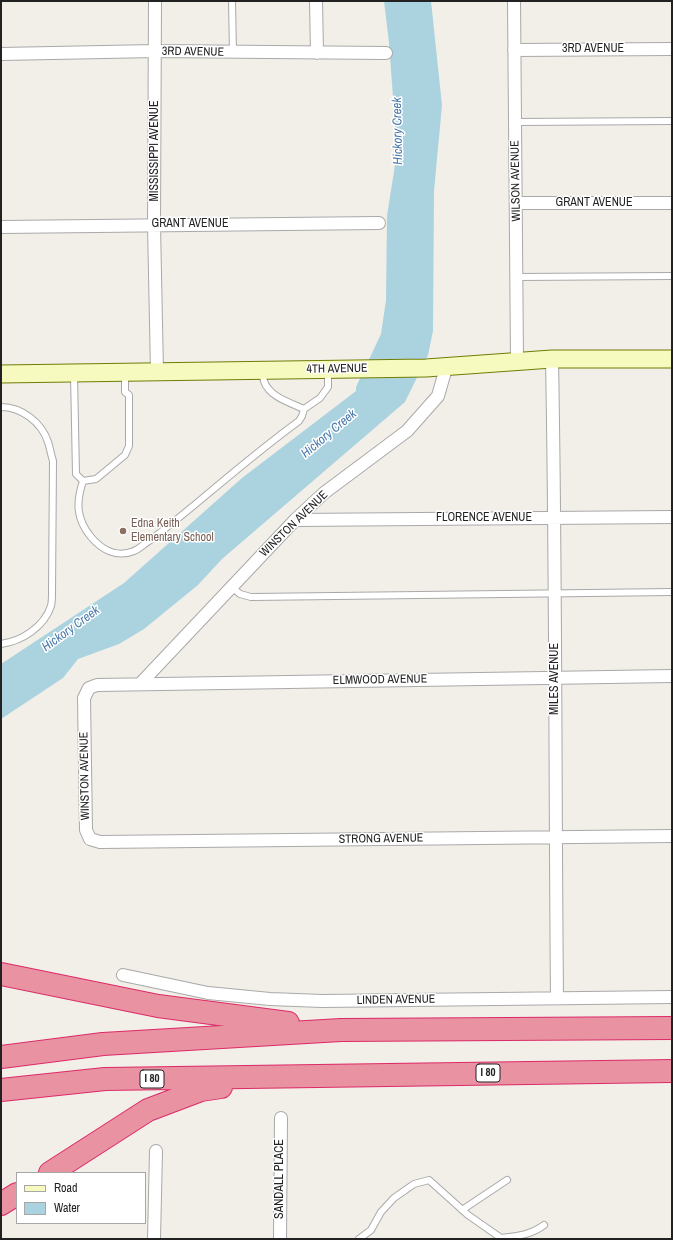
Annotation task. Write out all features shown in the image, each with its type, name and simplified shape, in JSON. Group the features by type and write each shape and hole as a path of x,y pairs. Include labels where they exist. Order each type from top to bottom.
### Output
{"highway":[{"path":"1,974 158,1006 341,1030"},
{"path":"1,1057 102,1044 341,1030 672,1028"},
{"name":"I 80","path":"1,1090 105,1079 672,1071"},
{"path":"52,1172 148,1110 201,1090 304,1076"},
{"path":"1,1204 16,1195"}],"street":[{"name":"MISSISSIPPI AVENUE","path":"155,1 154,225 158,372"},
{"path":"316,1 317,53"},
{"name":"WILSON AVENUE","path":"514,1 518,361"},
{"name":"3RD AVENUE","path":"514,50 672,49"},
{"name":"3RD AVENUE","path":"1,54 155,51 386,53"},
{"name":"GRANT AVENUE","path":"516,203 672,203"},
{"name":"GRANT AVENUE","path":"1,226 379,223"},
{"name":"4TH AVENUE","path":"1,374 446,368 552,359 672,359"},
{"name":"MILES AVENUE","path":"552,359 555,518 555,837 557,998"},
{"name":"WINSTON AVENUE","path":"140,684 295,520 324,493 407,431 438,396 446,368"},
{"name":"FLORENCE AVENUE","path":"295,520 672,516"},
{"name":"ELMWOOD AVENUE","path":"89,688 97,685 140,684 672,676"},
{"name":"WINSTON AVENUE","path":"89,688 84,698 86,830 90,839"},
{"name":"STRONG AVENUE","path":"90,839 100,842 672,836"},
{"name":"LINDEN AVENUE","path":"123,975 208,992 277,999 322,1001 672,997"},
{"name":"SANDALL PLACE","path":"280,1239 281,1118"},
{"path":"154,1239 156,1151"}],"lane":[{"path":"232,1 232,52"},
{"path":"515,122 672,121"},
{"path":"517,277 672,276"},
{"path":"83,481 78,496 78,510 82,524 90,536 98,545 110,552 119,554 134,551 187,513 237,469 299,421 304,409 320,398 328,387 328,369"},
{"path":"264,370 264,381 268,388 277,396 304,409"},
{"path":"74,373 76,474 83,481 96,480 125,455 129,446 129,395 125,392 125,373"},
{"path":"1,407 17,410 31,417 42,430 48,443 53,461 51,606 35,629 24,637 1,644"},
{"path":"232,587 240,594 251,598 672,592"},
{"path":"359,1239 371,1230 382,1212 394,1198 414,1184 429,1180 462,1210 501,1238 519,1236 536,1231 544,1225"},
{"path":"462,1210 507,1180"}],"water":[{"name":"Hickory Creek","path":"384,1 431,1 442,105 434,191 433,331 428,355 405,402 222,559 198,585 144,629 119,644 78,659 63,678 1,719 1,664 124,583 242,478 356,391 356,387 381,334 386,300 387,216 397,152 389,43"}],"place":[{"name":"Edna Keith Elementary School","path":"123,531"}]}
